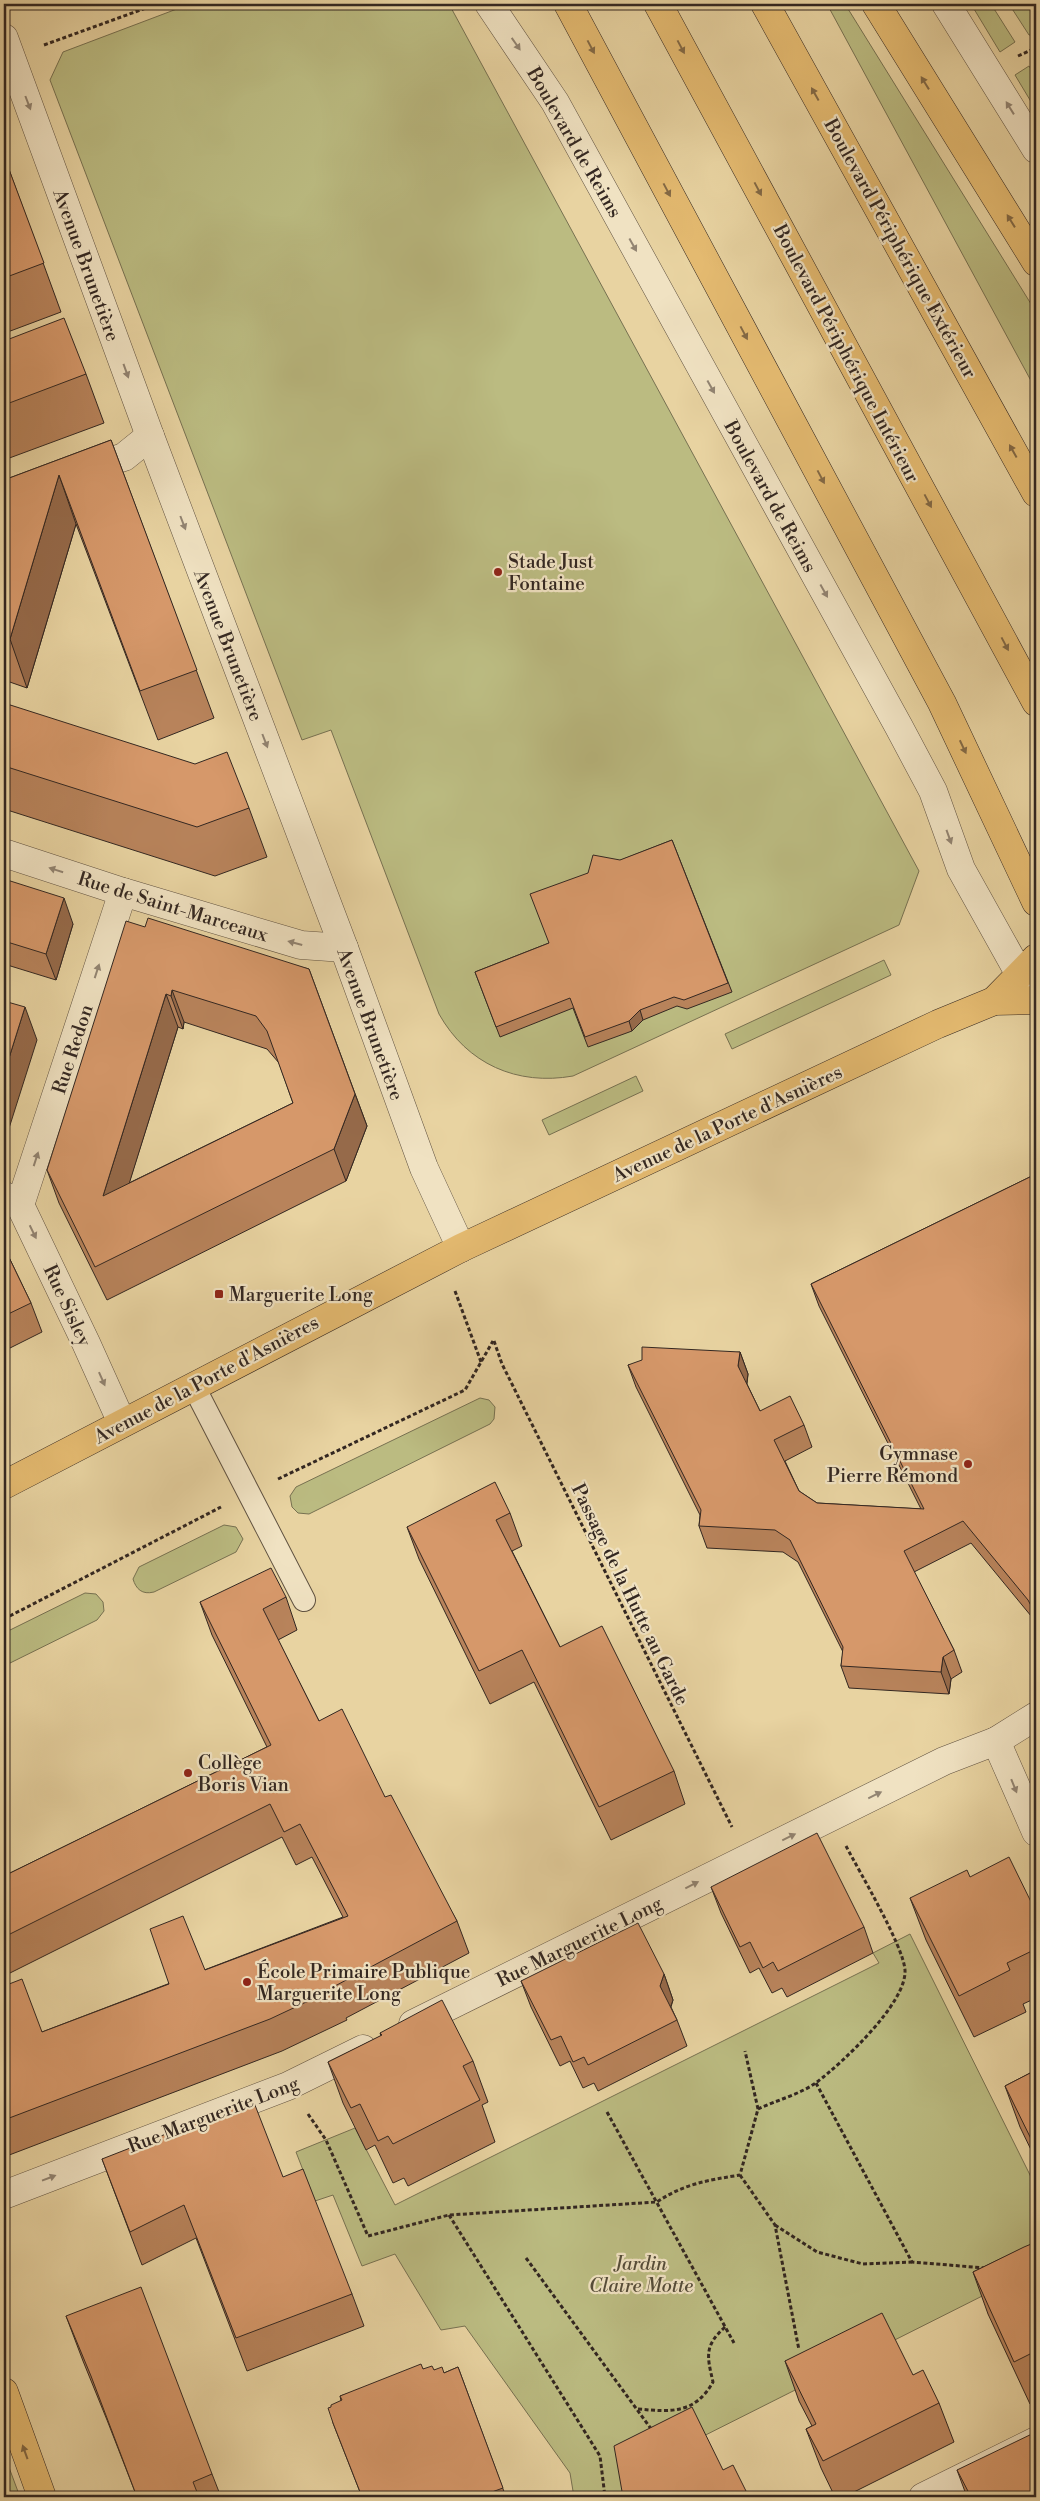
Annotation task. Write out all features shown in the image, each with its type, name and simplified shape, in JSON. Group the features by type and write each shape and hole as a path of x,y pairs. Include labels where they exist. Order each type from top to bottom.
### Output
{"main road":[{"path":"568,4 942,703 1036,902"},
{"name":"Boulevard Périphérique Intérieur","path":"658,4 1036,702"},
{"name":"Boulevard Périphérique Extérieur","path":"765,4 1036,493"},
{"path":"876,4 1036,262"},
{"name":"Avenue de la Porte d'Asnières","path":"4,1484 461,1248 938,1024 994,1001 1028,966"},
{"name":"Avenue de la Porte d'Asnières","path":"994,1001 1034,1004"},
{"path":"4,2392 42,2497"}],"street":[{"name":"Boulevard de Reims","path":"489,4 555,102 899,727 933,791 961,869 1028,966 1034,1004"},
{"path":"946,4 1036,149"},
{"name":"Avenue Brunetière","path":"6,52 344,948 424,1168 461,1248"},
{"path":"59,478 124,457 150,436"},
{"name":"Rue de Saint-Marceaux","path":"4,853 123,892 301,945 344,948"},
{"name":"Rue Redon","path":"12,1200 123,892"},
{"name":"Rue Sisley","path":"12,1200 86,1343 122,1423"},
{"name":"Rue Marguerite Long","path":"4,2195 288,2086 944,1761 996,1740 1036,1716"},
{"path":"996,1740 1036,1832"},
{"path":"923,2497 1036,2440"}],"lane":[{"path":"193,1385 304,1600"}],"path":[{"path":"6,52 157,4"},
{"path":"461,1248 450,1277 482,1363"},
{"name":"Passage de la Hutte au Garde","path":"494,1341 502,1364 747,1858"},
{"path":"758,2109 816,2083 876,2027 898,1994 905,1971 895,1942 831,1817"},
{"path":"740,2175 758,2109 745,2051"},
{"path":"816,2083 912,2262"},
{"path":"288,2086 326,2140 368,2236 448,2215 657,2202 673,2191 697,2182 740,2175"},
{"path":"607,2112 734,2342"},
{"path":"740,2175 775,2225 817,2252 863,2264 912,2262 992,2268"},
{"path":"448,2215 600,2456 605,2497"},
{"path":"775,2225 799,2350"},
{"path":"526,2258 652,2430"},
{"path":"638,2409 668,2412 688,2407 706,2395 713,2382 708,2361 712,2339 725,2327"}],"green space":[{"name":"Stade Just Fontaine","path":"190,4 449,4 919,871 899,925 573,1076 532,1078 496,1068 464,1046 450,1031 439,1014 331,730 302,740 50,80 63,52"},
{"path":"827,4 845,4 1036,312 1036,390"},
{"path":"971,4 991,4 1015,42 1000,52"},
{"path":"1009,4 1036,4 1036,35 1029,35"},
{"path":"1029,66 1036,77 1036,110 1015,75"},
{"path":"884,960 891,975 732,1049 725,1034"},
{"path":"636,1076 643,1091 549,1135 542,1120"},
{"path":"480,1398 489,1400 495,1407 494,1419 490,1424 309,1514 298,1513 292,1507 290,1496 296,1487"},
{"path":"224,1525 236,1527 243,1539 236,1552 154,1592 143,1592 136,1586 133,1579 139,1567"},
{"path":"85,1593 96,1594 103,1602 104,1611 97,1620 4,1666 4,1633"},
{"name":"Jardin Claire Motte","path":"910,1934 1036,2187 1036,2269 624,2476 627,2497 574,2497 570,2473 465,2326 441,2330 395,2254 362,2266 333,2195 315,2201 296,2152 355,2128 395,2205 879,1963 873,1953"},
{"path":"4,2454 20,2497 4,2497"}],"building":[{"path":"4,156 44,263 4,278"},
{"path":"64,318 86,374 4,405 4,341"},
{"path":"111,440 197,670 140,691 59,475 10,639 4,637 4,480"},
{"path":"4,703 195,764 227,752 249,808 197,827 4,766"},
{"path":"672,840 728,983 684,1000 674,997 640,1010 629,1021 585,1037 570,998 496,1027 475,972 549,943 530,894 588,873 593,855 620,860"},
{"path":"4,879 64,898 46,954 4,941"},
{"path":"148,918 309,969 355,1094 334,1149 95,1267 47,1170 126,921 145,927","holes":["172,990 256,1016 267,1031 293,1103 103,1196 166,994 171,996"]},
{"path":"4,1001 25,1007 4,1074"},
{"path":"1036,1174 1036,1615 1028,1600 963,1521 904,1551 954,1650 943,1657 941,1672 841,1666 843,1647 790,1540 775,1530 699,1526 701,1510 628,1365 642,1360 642,1347 740,1352 738,1366 760,1411 790,1396 804,1425 774,1440 799,1491 817,1503 924,1509 811,1284"},
{"path":"4,1247 31,1303 4,1316"},
{"path":"495,1482 510,1513 496,1520 560,1647 602,1626 674,1771 599,1807 522,1650 479,1671 407,1527"},
{"path":"271,1568 286,1597 263,1609 319,1721 342,1709 385,1797 391,1795 457,1921 335,1986 336,1988 270,2019 4,2120 4,1986 22,1979 42,2032 169,1984 150,1929 183,1916 205,1970 348,1916 300,1824 284,1832 270,1804 4,1937 4,1876 271,1745 200,1602"},
{"path":"817,1833 864,1927 778,1971 773,1962 763,1968 750,1942 740,1947 711,1887"},
{"path":"1009,1857 1036,1912 1036,1949 1007,1963 1010,1970 959,1996 910,1898 967,1870 970,1877"},
{"path":"638,1923 664,1974 660,1986 677,2020 588,2065 584,2057 573,2062 561,2036 551,2040 521,1981"},
{"path":"442,2000 473,2061 463,2066 480,2100 393,2144 388,2136 378,2141 360,2104 351,2108 328,2062 382,2035 380,2033"},
{"path":"1036,2070 1036,2149 1005,2086"},
{"path":"253,2100 283,2177 303,2169 352,2294 236,2338 184,2205 130,2232 102,2159"},
{"path":"1036,2242 1036,2351 1014,2362 973,2272"},
{"path":"141,2287 212,2474 193,2482 199,2497 137,2497 66,2316"},
{"path":"882,2313 913,2375 923,2370 939,2403 823,2461 806,2429 816,2424 785,2361"},
{"path":"421,2364 423,2369 432,2366 434,2370 442,2367 444,2373 458,2367 503,2488 478,2497 362,2497 328,2408 342,2400 340,2396"},
{"path":"692,2407 723,2470 733,2465 749,2497 623,2497 614,2446"},
{"path":"1036,2432 1036,2497 971,2497 957,2470"}],"place":[{"name":"Stade Just Fontaine","path":"498,572"},
{"name":"Marguerite Long","path":"219,1294"},
{"name":"Gymnase Pierre Rémond","path":"968,1464"},
{"name":"Collège Boris Vian","path":"188,1773"},
{"name":"École Primaire Publique Marguerite Long","path":"247,1982"}]}
